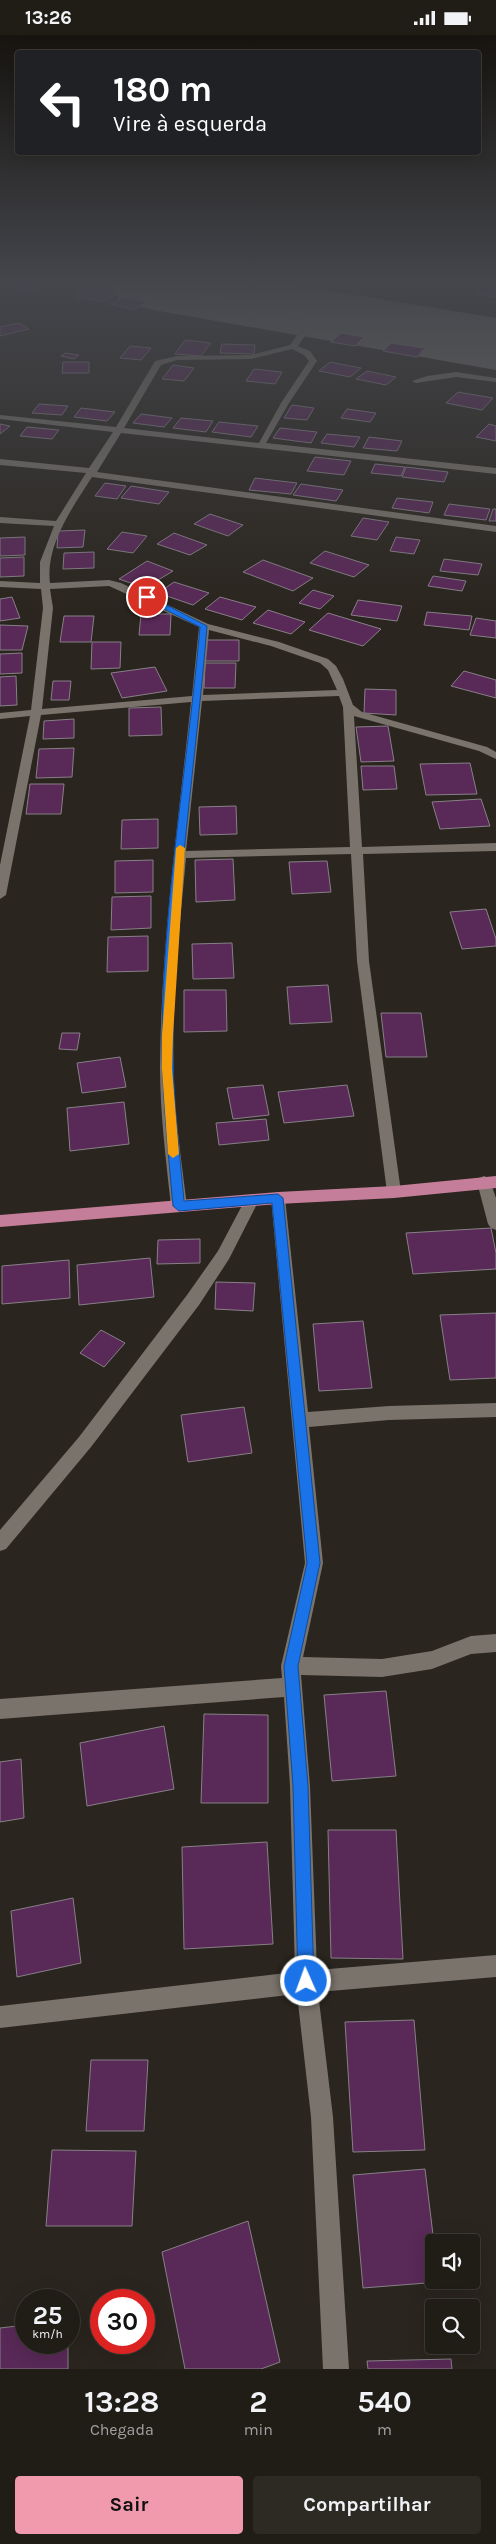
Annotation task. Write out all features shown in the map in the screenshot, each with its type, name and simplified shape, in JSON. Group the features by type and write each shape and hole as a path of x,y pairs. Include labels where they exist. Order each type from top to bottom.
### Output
{"main road":[{"path":"0,1221 278,1198 394,1192 490,1182"}],"street":[{"path":"0,895 36,713 48,607 45,586 45,562 59,524 140,394"},
{"path":"262,444 291,394"},
{"path":"0,417 262,444 496,471"},
{"path":"0,462 496,529"},
{"path":"0,520 59,524"},
{"path":"0,584 45,586 109,583 118,585 204,626 275,644 324,661 332,668 348,707 357,851 357,887 363,961 394,1192"},
{"path":"179,1206 167,1069 179,855 198,698 204,626"},
{"path":"0,717 198,698 289,693 343,693"},
{"path":"348,707 370,719 483,749 496,756"},
{"path":"179,855 496,847"},
{"path":"490,1182 496,1224"},
{"path":"278,1198 314,1563 291,1666 300,1786 306,1981 322,2117 336,2369"},
{"path":"2,1536 86,1441 194,1301 224,1255 252,1200"},
{"path":"300,1420 389,1413 496,1411"},
{"path":"291,1666 382,1668 432,1660 471,1645 496,1643"},
{"path":"0,1709 292,1687"},
{"path":"0,2017 116,2000 496,1965"}],"building":[{"path":"456,394 493,398 482,410 446,403"},
{"path":"39,404 68,406 62,415 32,413"},
{"path":"292,405 314,408 307,420 284,418"},
{"path":"81,408 115,412 107,421 74,417"},
{"path":"347,409 376,413 370,422 341,418"},
{"path":"141,414 172,418 164,427 133,423"},
{"path":"181,418 213,421 206,432 173,428"},
{"path":"219,422 258,426 251,437 212,432"},
{"path":"0,424 10,426 0,434"},
{"path":"489,424 496,426 496,441 476,437"},
{"path":"27,427 59,430 52,439 20,436"},
{"path":"280,428 317,432 311,443 273,438"},
{"path":"327,434 360,437 354,447 321,443"},
{"path":"369,437 402,441 397,451 363,448"},
{"path":"315,457 351,461 344,475 307,471"},
{"path":"375,464 405,467 401,476 371,473"},
{"path":"406,467 448,472 444,482 402,477"},
{"path":"255,478 297,483 291,494 249,490"},
{"path":"105,483 126,486 117,499 95,496"},
{"path":"301,484 343,490 336,501 293,495"},
{"path":"131,486 169,492 159,504 121,498"},
{"path":"397,498 433,502 429,513 392,508"},
{"path":"449,504 490,509 486,520 444,515"},
{"path":"493,509 496,509 496,521 489,521"},
{"path":"210,514 243,525 228,536 194,524"},
{"path":"363,518 389,522 377,540 351,536"},
{"path":"85,530 83,547 57,548 58,531"},
{"path":"122,532 147,536 133,553 107,549"},
{"path":"174,533 207,545 190,555 157,544"},
{"path":"25,537 25,555 0,556 0,538"},
{"path":"396,537 420,540 414,554 390,551"},
{"path":"325,551 369,565 354,577 310,563"},
{"path":"94,552 94,568 63,569 64,553"},
{"path":"24,557 24,576 0,577 0,558"},
{"path":"444,559 482,564 478,575 440,571"},
{"path":"263,560 313,578 293,591 243,572"},
{"path":"147,561 173,571 145,588 119,579"},
{"path":"433,576 466,581 462,591 428,586"},
{"path":"174,582 209,593 193,605 158,593"},
{"path":"313,590 334,596 320,609 299,603"},
{"path":"12,597 20,618 0,621 0,599"},
{"path":"220,597 256,607 242,620 205,609"},
{"path":"358,600 402,606 397,621 351,615"},
{"path":"268,610 305,622 291,634 253,623"},
{"path":"427,612 472,616 469,630 424,625"},
{"path":"328,613 381,629 363,646 309,630"},
{"path":"141,614 171,614 170,635 139,635"},
{"path":"64,616 94,616 91,642 60,642"},
{"path":"476,618 496,621 496,638 470,635"},
{"path":"0,625 28,626 22,650 0,650"},
{"path":"206,640 239,640 239,661 205,661"},
{"path":"92,642 121,642 120,668 91,669"},
{"path":"22,653 22,673 0,674 0,654"},
{"path":"205,663 236,663 235,688 204,688"},
{"path":"155,667 167,691 122,698 111,673"},
{"path":"464,671 496,680 496,698 451,686"},
{"path":"16,676 17,705 0,706 0,677"},
{"path":"53,681 71,681 69,700 51,700"},
{"path":"365,689 396,690 396,715 364,713"},
{"path":"161,707 162,735 129,736 129,708"},
{"path":"74,719 74,738 43,739 44,721"},
{"path":"388,726 394,761 361,762 356,727"},
{"path":"74,748 72,777 36,778 39,749"},
{"path":"470,763 477,794 426,795 420,764"},
{"path":"361,766 394,766 397,789 363,790"},
{"path":"30,784 64,784 61,814 26,814"},
{"path":"481,799 490,826 440,829 432,802"},
{"path":"236,806 237,834 200,835 199,807"},
{"path":"158,819 158,848 121,849 122,820"},
{"path":"233,859 235,900 196,902 195,860"},
{"path":"153,860 153,892 115,893 115,861"},
{"path":"327,861 331,892 292,894 289,862"},
{"path":"151,896 151,928 111,930 112,897"},
{"path":"486,909 496,939 496,946 462,949 450,912"},
{"path":"148,936 148,971 107,972 108,937"},
{"path":"232,943 234,978 193,979 192,944"},
{"path":"328,985 332,1022 290,1024 287,987"},
{"path":"184,990 226,990 227,1031 184,1032"},
{"path":"381,1013 421,1013 427,1057 386,1057"},
{"path":"62,1033 80,1033 77,1050 59,1049"},
{"path":"120,1057 126,1087 82,1093 77,1063"},
{"path":"263,1085 269,1115 233,1119 227,1088"},
{"path":"347,1085 354,1116 284,1123 278,1092"},
{"path":"124,1102 129,1144 70,1151 67,1108"},
{"path":"266,1119 269,1140 219,1145 216,1123"},
{"path":"491,1228 496,1253 496,1269 413,1274 406,1233"},
{"path":"200,1239 200,1263 157,1264 158,1240"},
{"path":"150,1258 154,1297 79,1305 77,1265"},
{"path":"69,1260 70,1298 2,1304 2,1266"},
{"path":"216,1282 255,1283 253,1311 215,1309"},
{"path":"496,1313 496,1378 450,1380 440,1315"},
{"path":"363,1321 372,1388 319,1391 313,1324"},
{"path":"101,1330 125,1343 104,1367 80,1353"},
{"path":"244,1407 252,1453 188,1462 181,1415"},
{"path":"386,1691 396,1776 332,1781 324,1695"},
{"path":"204,1714 268,1715 268,1803 201,1803"},
{"path":"164,1726 174,1789 87,1806 80,1743"},
{"path":"21,1759 24,1818 0,1822 0,1762"},
{"path":"328,1830 396,1830 403,1959 331,1958"},
{"path":"267,1842 273,1944 184,1949 182,1847"},
{"path":"73,1898 81,1963 17,1977 11,1911"},
{"path":"414,2020 425,2150 353,2152 345,2022"},
{"path":"91,2060 148,2060 144,2131 86,2131"},
{"path":"52,2150 136,2151 132,2226 46,2226"},
{"path":"425,2169 433,2234 425,2234 425,2283 363,2288 353,2175"},
{"path":"248,2221 280,2362 261,2369 185,2369 162,2252"},
{"path":"15,2326 15,2354 68,2354 68,2369 0,2369 0,2328"},
{"path":"451,2359 452,2369 368,2369 367,2361"}],"slow traffic":[{"path":"173,1154 167,1069 176,889 180,848"}],"route":[{"path":"147,597 204,626 196,720 176,889 168,1035 168,1087 179,1206 278,1198 314,1563 291,1666 300,1786 306,1981"}]}
